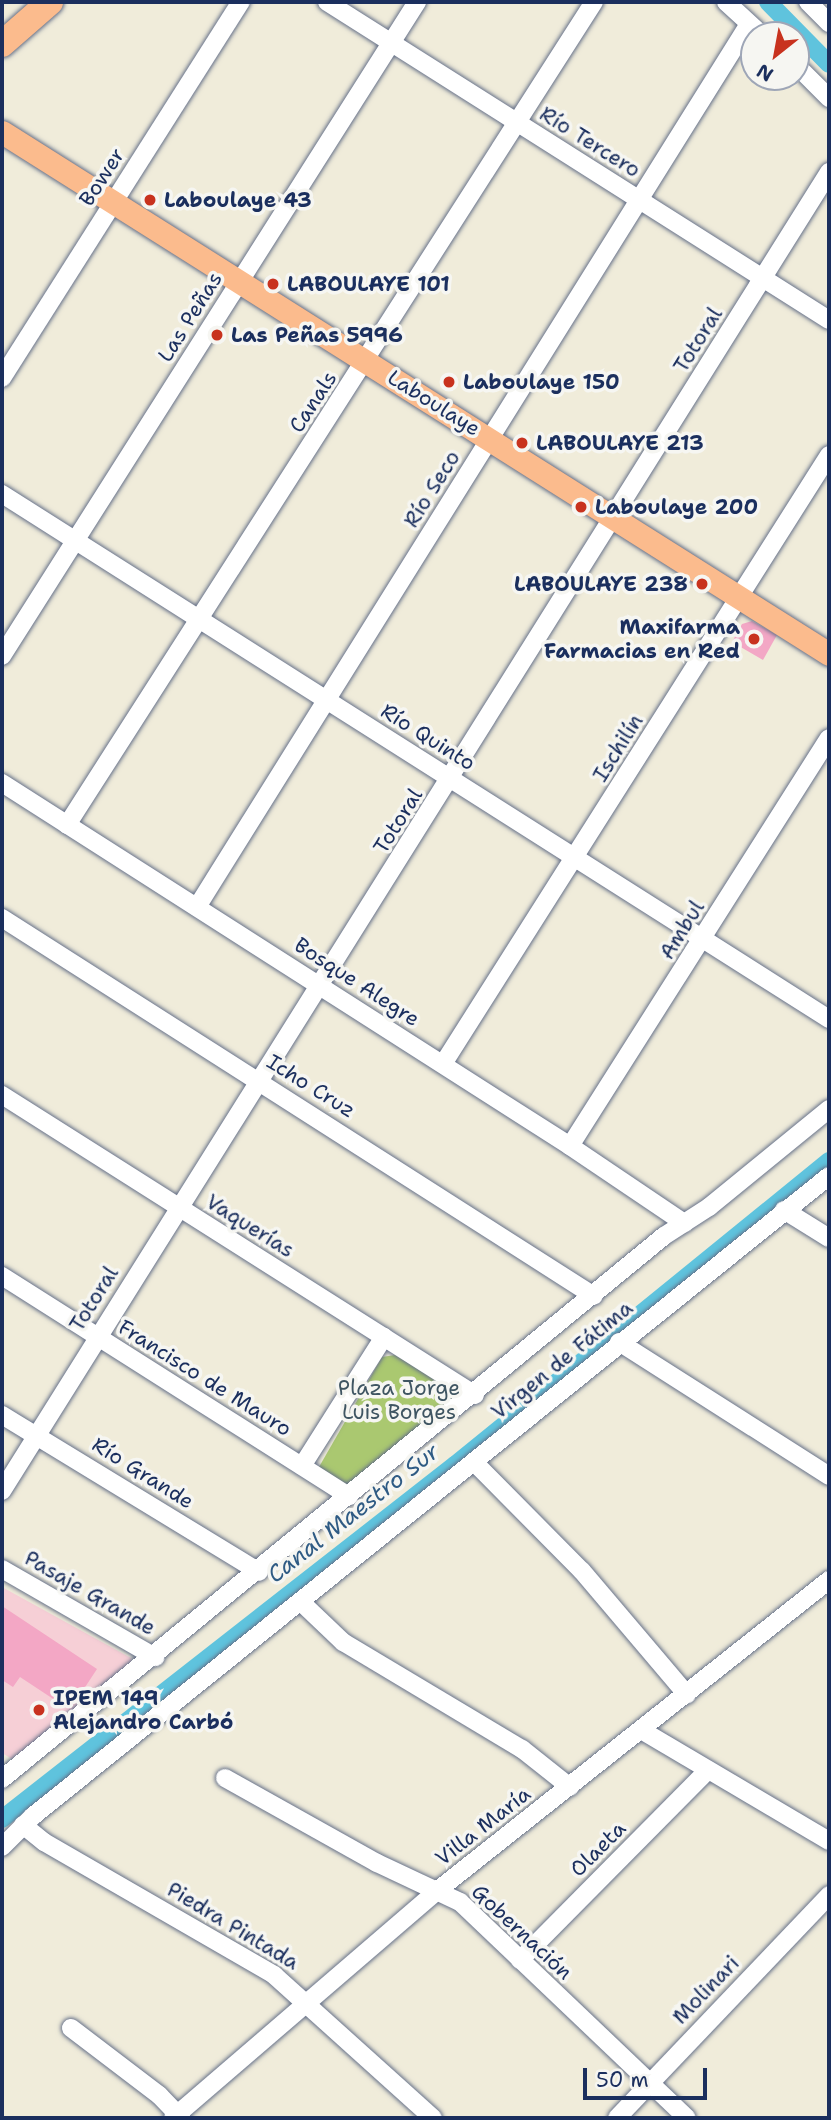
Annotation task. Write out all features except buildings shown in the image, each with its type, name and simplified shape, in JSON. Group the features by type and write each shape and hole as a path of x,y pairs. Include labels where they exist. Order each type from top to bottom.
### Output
{"highway":[{"path":"2,20 22,2"},
{"path":"2,44 50,2"}],"main road":[{"name":"Laboulaye","path":"2,132 829,654"}],"street":[{"name":"Bower","path":"2,377 242,2"},
{"name":"Río Tercero","path":"327,2 829,320"},
{"name":"Las Peñas","path":"2,656 416,2"},
{"name":"Canals","path":"67,825 594,2"},
{"path":"726,2 746,21"},
{"path":"807,2 829,23"},
{"name":"Río Seco","path":"197,907 641,201 740,54"},
{"path":"810,79 829,98"},
{"name":"Totoral","path":"2,1491 97,1336 451,779 829,172"},
{"name":"Ischilín","path":"443,1064 829,455"},
{"name":"Río Quinto","path":"2,494 828,1016"},
{"name":"Ambul","path":"570,1146 704,939 829,738"},
{"name":"Bosque Alegre","path":"2,783 443,1064 684,1223"},
{"name":"Icho Cruz","path":"2,918 260,1080 594,1296"},
{"name":"Vaquerías","path":"2,1095 475,1395"},
{"name":"Virgen de Fátima","path":"2,1779 155,1657 684,1223 829,1109"},
{"name":"Virgen de Fátima","path":"2,1847 23,1825 302,1604 619,1342 829,1176"},
{"path":"784,1210 829,1238"},
{"name":"Francisco de Mauro","path":"2,1276 349,1496"},
{"path":"302,1466 384,1337"},
{"path":"619,1342 829,1476"},
{"name":"Río Grande","path":"2,1415 37,1433 259,1572"},
{"path":"474,1462 582,1571 687,1695"},
{"name":"Pasaje Grande","path":"2,1569 155,1657"},
{"name":"Villa María","path":"177,2117 438,1890 643,1731 829,1580"},
{"path":"302,1604 343,1642 522,1749 570,1787"},
{"path":"643,1731 829,1841"},
{"name":"Olaeta","path":"520,1959 708,1770"},
{"name":"Gobernación","path":"225,1778 377,1863 460,1902 687,2118"},
{"name":"Piedra Pintada","path":"23,1825 84,1866 237,1950 309,2003 433,2118"},
{"name":"Molinari","path":"617,2118 829,1895"},
{"path":"71,2028 177,2117"}],"shaded area":[{"name":"IPEM 149 Alejandro Carbó","path":"2,1587 131,1658 131,1667 12,1759 2,1753"}],"green space":[{"name":"Plaza Jorge Luis Borges","path":"395,1355 458,1393 457,1400 349,1486 319,1467 382,1357"}],"waterway":[{"name":"Canal Maestro Sur","path":"768,2 829,64"},
{"name":"Canal Maestro Sur","path":"2,1819 455,1465 829,1161"}],"place":[{"name":"Laboulaye 43","path":"150,200"},
{"name":"LABOULAYE 101","path":"273,284"},
{"name":"Las Peñas 5996","path":"217,335"},
{"name":"Laboulaye 150","path":"449,382"},
{"name":"LABOULAYE 213","path":"522,443"},
{"name":"Laboulaye 200","path":"581,507"},
{"name":"LABOULAYE 238","path":"702,584"},
{"name":"Maxifarma Farmacias en Red","path":"754,639"},
{"name":"IPEM 149 Alejandro Carbó","path":"39,1710"}]}
